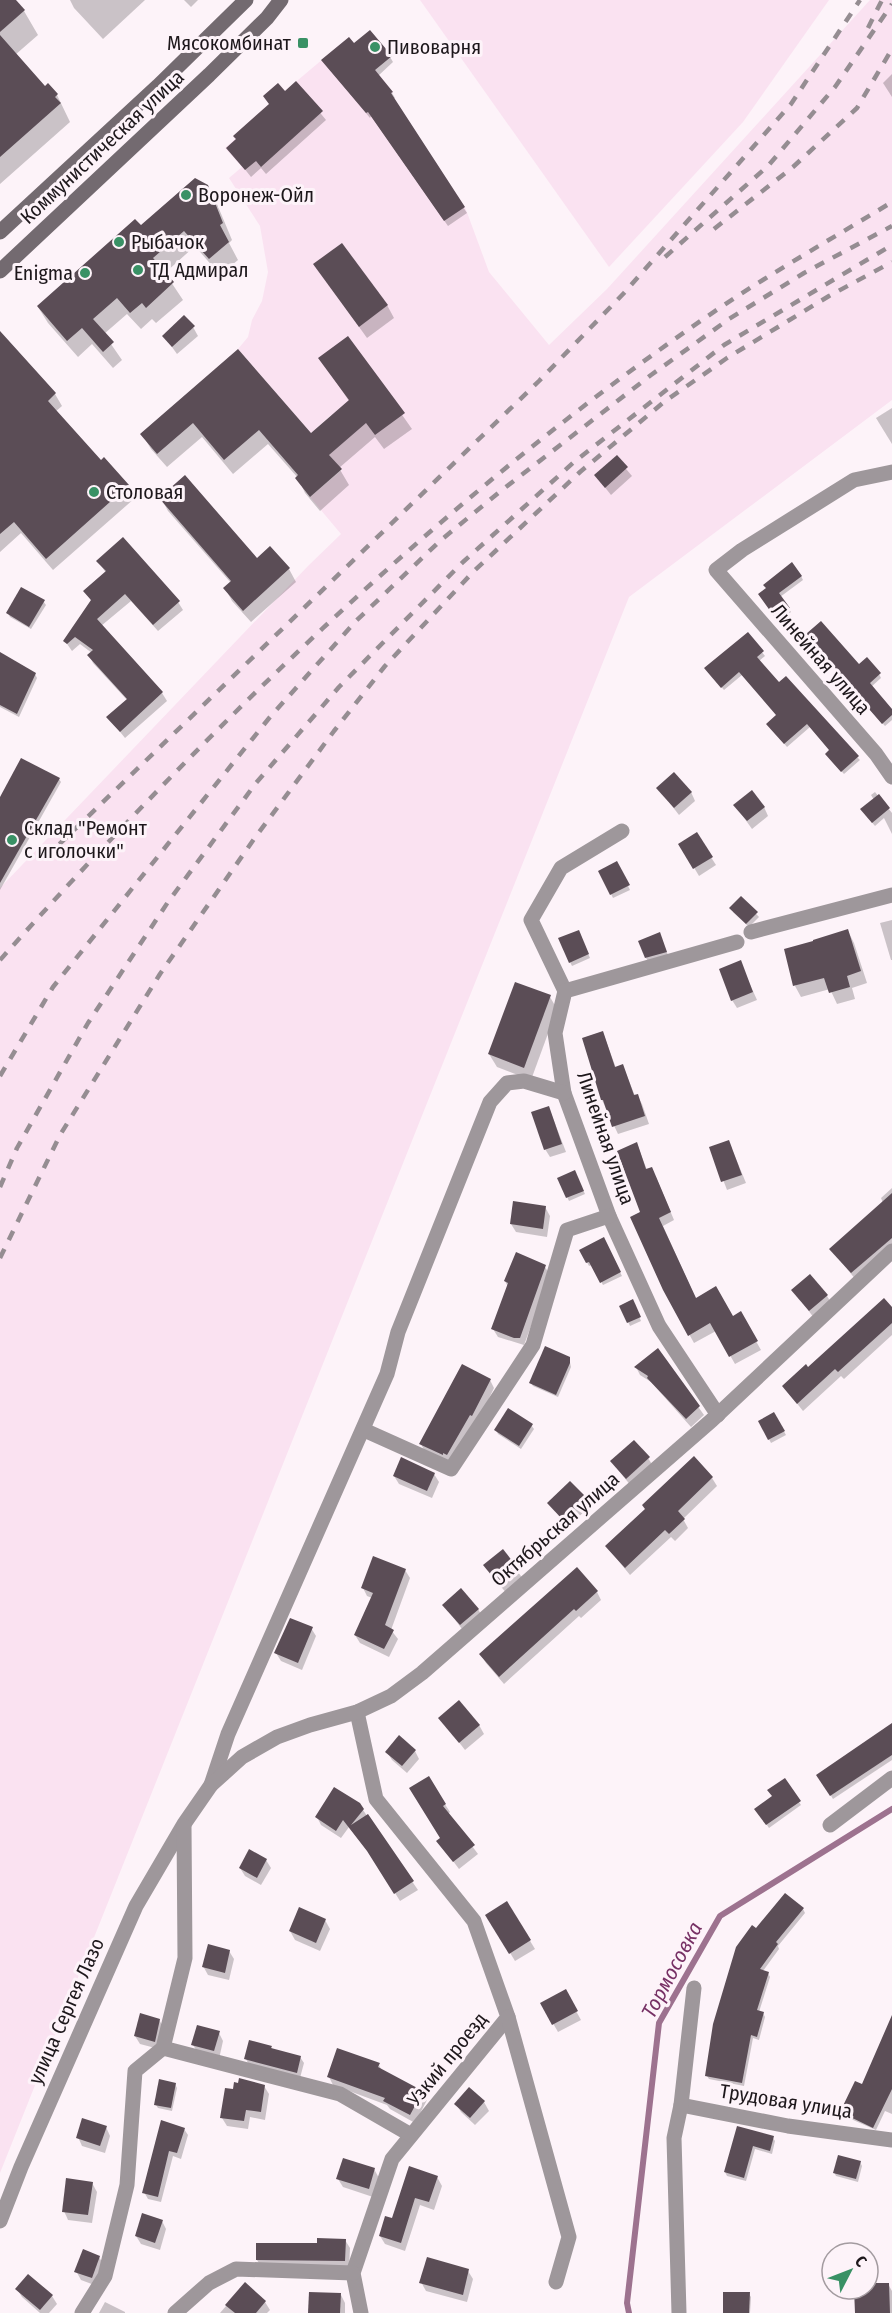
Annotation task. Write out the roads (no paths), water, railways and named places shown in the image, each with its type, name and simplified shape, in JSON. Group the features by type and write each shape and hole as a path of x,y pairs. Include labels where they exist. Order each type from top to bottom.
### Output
{"main road":[{"name":"Коммунистическая улица","path":"0,232 158,86 246,0"},
{"name":"Коммунистическая улица","path":"0,271 209,75 267,18 281,0"}],"street":[{"name":"Линейная улица","path":"892,472 854,480 742,550 717,570 876,753 892,777"},
{"path":"622,831 561,868 531,920 565,991 737,942"},
{"path":"751,932 892,895"},
{"name":"Линейная улица","path":"565,991 555,1033 564,1093 609,1216 659,1326 718,1415"},
{"path":"211,1785 228,1734 387,1374 398,1332 490,1102 507,1083 525,1081 564,1093"},
{"path":"364,1430 451,1469 533,1345 567,1230 609,1216"},
{"name":"Октябрьская улица","path":"211,1785 242,1757 277,1737 357,1712 391,1696 422,1673 718,1415 779,1360 892,1251"},
{"name":"Узкий проезд","path":"353,2273 392,2159 508,2017 474,1921 376,1799 357,1712"},
{"path":"830,1825 892,1778"},
{"name":"улица Сергея Лазо","path":"0,2221 30,2146 131,1916 184,1824 211,1785"},
{"path":"82,2313 105,2276 127,2185 135,2072 163,2048 185,1958 184,1824"},
{"path":"679,2313 674,2138 681,2105 694,1988"},
{"path":"508,2017 569,2237 556,2282"},
{"path":"163,2048 340,2094 411,2135"},
{"name":"Трудовая улица","path":"681,2105 788,2126 890,2134"},
{"path":"175,2313 209,2283 236,2269 353,2273 361,2313"}],"waterway":[{"name":"Тормосовка","path":"629,2313 627,2303 659,2023 720,1916 892,1809"}],"railway":[{"path":"45,858 539,381 624,293 791,104 860,0"},
{"path":"868,28 882,0"},
{"path":"665,257 768,166 835,87 892,4"},
{"path":"714,229 793,167 857,108 892,49"},
{"path":"0,960 166,782 252,696 341,611 432,530 526,451 622,377 742,293 892,202"},
{"path":"0,1076 53,987 270,717 356,621 441,540 651,375 729,319 804,273 892,226"},
{"path":"0,1187 17,1148 88,1023 168,902 256,783 339,687 463,562 574,462 724,345 892,245"},
{"path":"0,1258 60,1135 160,974 254,839 385,666 473,572 580,472 664,402 727,358 829,296 892,262"}],"place":[{"name":"Мясокомбинат","path":"303,43"},
{"name":"Пивоварня","path":"375,47"},
{"name":"Воронеж-Ойл","path":"186,195"},
{"name":"Рыбачок","path":"119,242"},
{"name":"ТД Адмирал","path":"138,270"},
{"name":"Enigma","path":"85,273"},
{"name":"Столовая","path":"94,492"},
{"name":"Склад \"Ремонт с иголочки\"","path":"12,840"}]}
